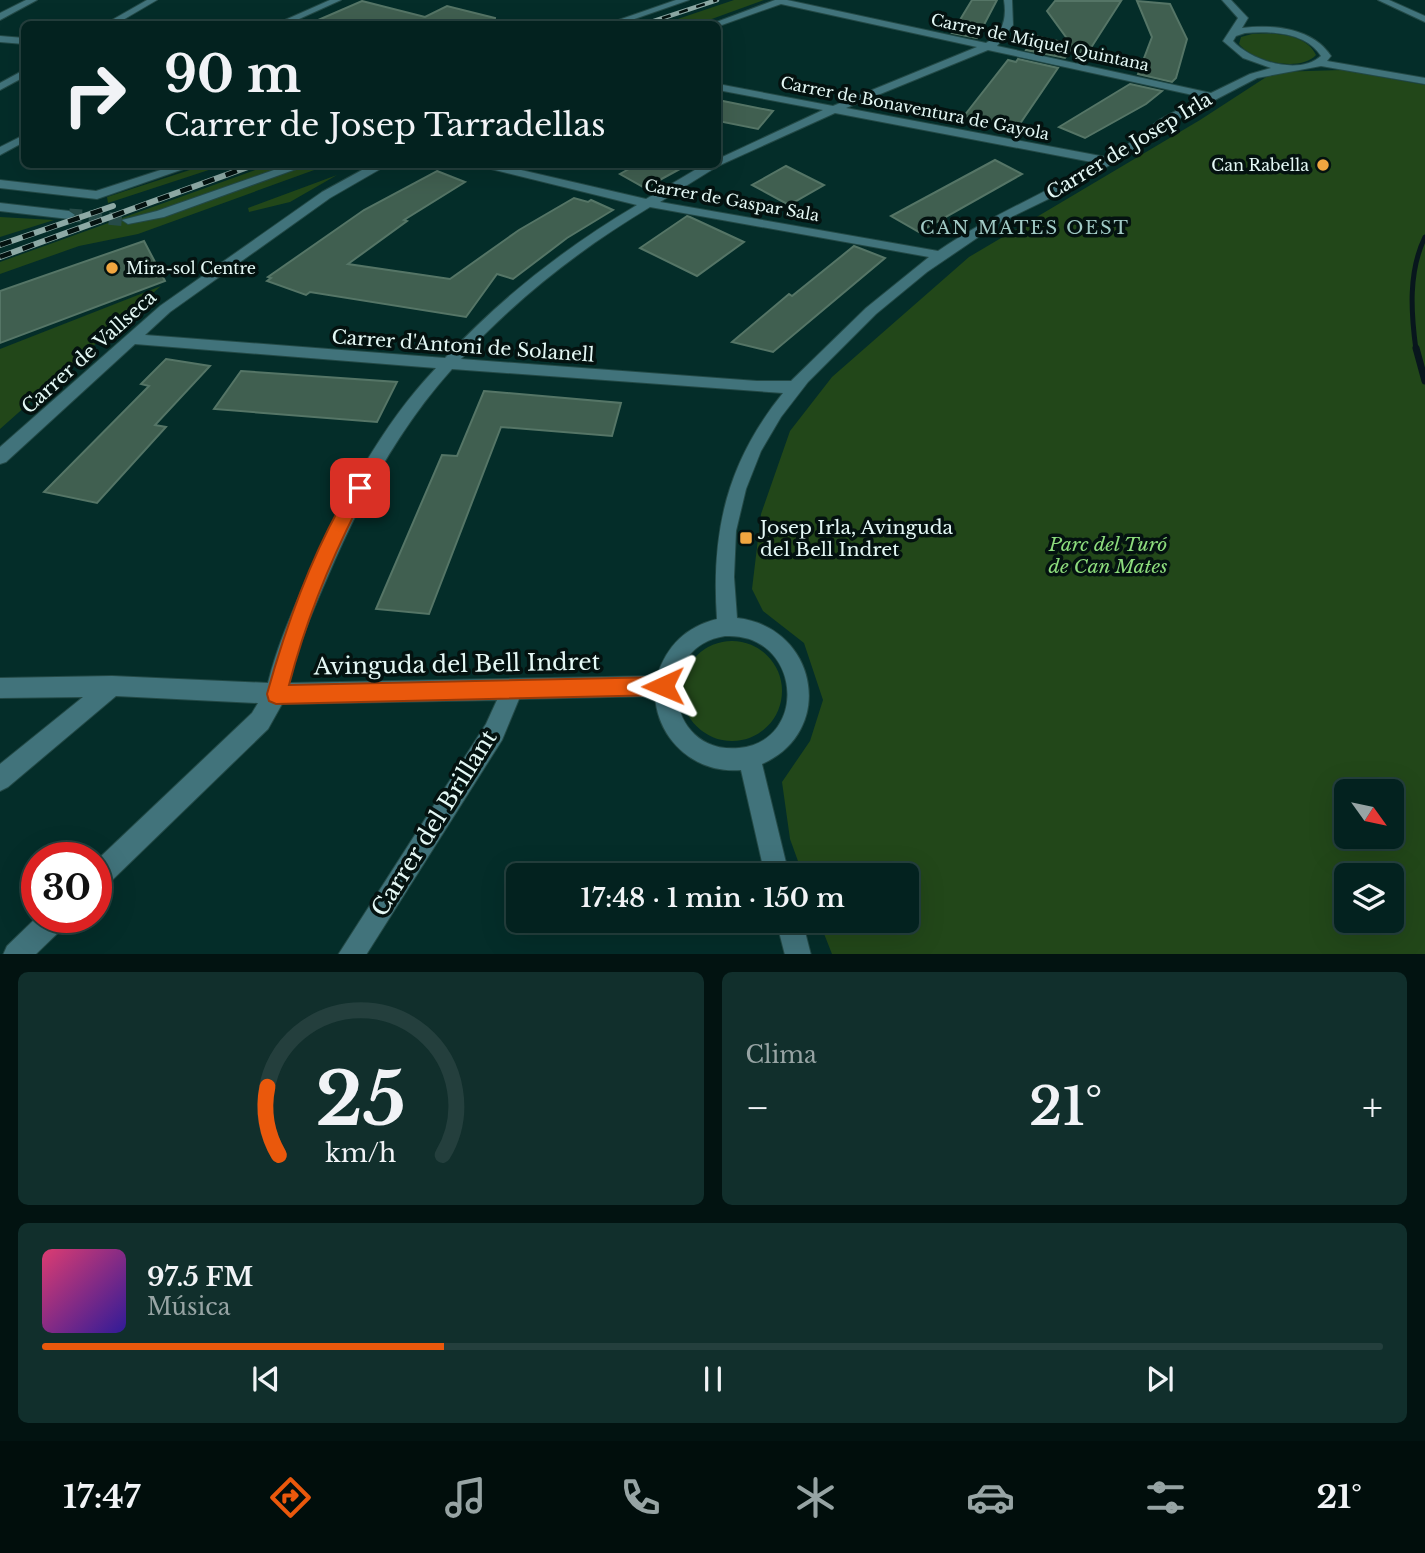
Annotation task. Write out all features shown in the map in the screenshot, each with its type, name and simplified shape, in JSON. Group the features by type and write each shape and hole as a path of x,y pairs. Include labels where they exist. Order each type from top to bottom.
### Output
{"street":[{"path":"0,17 33,0"},
{"path":"115,21 153,0"},
{"path":"288,21 337,0"},
{"path":"621,21 685,0"},
{"path":"721,162 836,109 988,46 1003,36 1009,27 1011,15 1007,0"},
{"path":"1226,0 1243,19 1228,41 1243,55 1247,63 1238,81"},
{"path":"1382,0 1425,19"},
{"path":"721,22 782,1"},
{"name":"Carrer de Miquel Quintana","path":"782,1 1212,96"},
{"path":"1237,12 1313,42 1324,58 1425,81"},
{"path":"1235,33 1254,29 1281,31"},
{"path":"0,39 21,41"},
{"path":"1243,55 1267,64 1295,67"},
{"path":"1324,58 1425,71"},
{"name":"Carrer de Josep Irla","path":"728,627 721,583 726,536 738,487 766,425 793,387 854,326 940,255 1016,208 1047,196 1145,140 1162,123 1238,81 1268,70 1295,67 1324,58"},
{"path":"0,87 21,75"},
{"name":"Carrer de Bonaventura de Gayola","path":"721,88 1107,161"},
{"path":"0,152 21,140"},
{"path":"1,185 97,195 180,168"},
{"path":"128,220 160,214 292,168"},
{"name":"Carrer de Vallseca","path":"0,457 130,339 251,246 326,195 376,168"},
{"name":"Carrer de Gaspar Sala","path":"495,168 648,203 940,255"},
{"path":"112,863 260,721 276,694 287,647 348,507 396,430 447,365 487,322 553,266 648,203 709,168"},
{"path":"0,207 69,215"},
{"name":"Carrer d'Antoni de Solanell","path":"130,339 447,365 757,387 793,387"},
{"path":"728,627 754,631 775,642 786,653 800,684 800,707 793,724 778,742 749,757 723,758 694,747 669,719 663,686 670,664 679,650 696,636 728,627"},
{"name":"Avinguda del Bell Indret","path":"0,688 112,687 276,694 663,686"},
{"path":"0,779 112,687"},
{"name":"Carrer del Brillant","path":"351,954 494,732 513,689"},
{"path":"749,757 774,863"},
{"path":"16,954 38,933"},
{"path":"792,933 798,954"}],"green space":[{"path":"734,0 764,0 706,21 672,21"},
{"path":"1252,34 1288,36 1305,43 1316,55 1299,63 1265,60 1239,44 1241,37"},
{"name":"Parc del Turó de Can Mates","path":"1342,70 1425,85 1425,954 832,954 824,933 919,933 919,863 799,863 790,839 782,782 810,741 823,700 804,643 763,611 752,589 761,514 790,431 832,377 969,257 1200,120 1274,72"},
{"path":"196,168 215,168 108,203 107,197"},
{"path":"261,168 320,168 138,234 79,246 0,274 0,262"},
{"path":"337,175 290,202 249,212 248,208"},
{"path":"0,217 54,220 0,237"},
{"path":"161,286 0,429 0,349"},
{"path":"732,641 751,645 768,655 778,672 782,691 778,710 768,727 751,737 732,741 713,737 696,727 686,710 682,691 686,672 696,655 713,645"}],"building":[{"path":"972,0 997,0 977,38 952,33"},
{"path":"362,1 425,17 447,6 495,18 494,21 316,21"},
{"path":"1055,1 1121,1 1087,54 1076,52 1073,47 1065,58 1026,50 1035,36 1071,44 1047,11"},
{"path":"1137,1 1170,4 1187,39 1176,78 1172,82 1138,74 1152,37"},
{"path":"1018,59 1058,68 1017,128 964,116 1008,60 1016,62"},
{"path":"1130,84 1162,91 1146,104 1085,138 1059,127"},
{"path":"721,101 773,111 758,129 721,122"},
{"path":"995,160 1022,174 919,232 891,216"},
{"path":"786,166 824,185 789,205 752,185"},
{"path":"631,168 682,168 645,188 620,174"},
{"path":"437,171 465,182 404,220 407,221 348,264 450,279 519,230 574,198 588,202 591,200 613,210 567,238 513,279 497,274 466,317 310,292 306,295 267,281 271,278 268,277 364,210"},
{"path":"687,216 744,242 697,276 640,248"},
{"name":"Mira-sol Centre","path":"144,241 165,281 0,343 0,291"},
{"path":"854,246 885,258 773,352 732,342 789,294 792,296"},
{"path":"166,359 210,366 155,425 166,427 97,503 44,492 149,386 141,384"},
{"path":"241,371 397,382 377,422 214,409"},
{"path":"484,391 621,403 612,436 501,427 429,614 376,609 442,455 457,456"}],"waterway":[{"path":"1416,350 1412,307 1413,278 1425,237"},
{"path":"1416,348 1425,381"}],"tunnel":[{"path":"69,215 128,220"}],"railway":[{"path":"654,21 717,0"},
{"path":"0,257 245,168"},
{"path":"0,245 113,206"}],"place":[{"name":"Can Rabella","path":"1323,165"},
{"name":"Mira-sol Centre","path":"112,268"},
{"name":"Josep Irla, Avinguda del Bell Indret","path":"746,538"}],"district":[{"name":"CAN MATES OEST","path":"1025,228"}],"route":[{"path":"360,488 348,507 310,588 287,647 276,694 663,686"}]}
